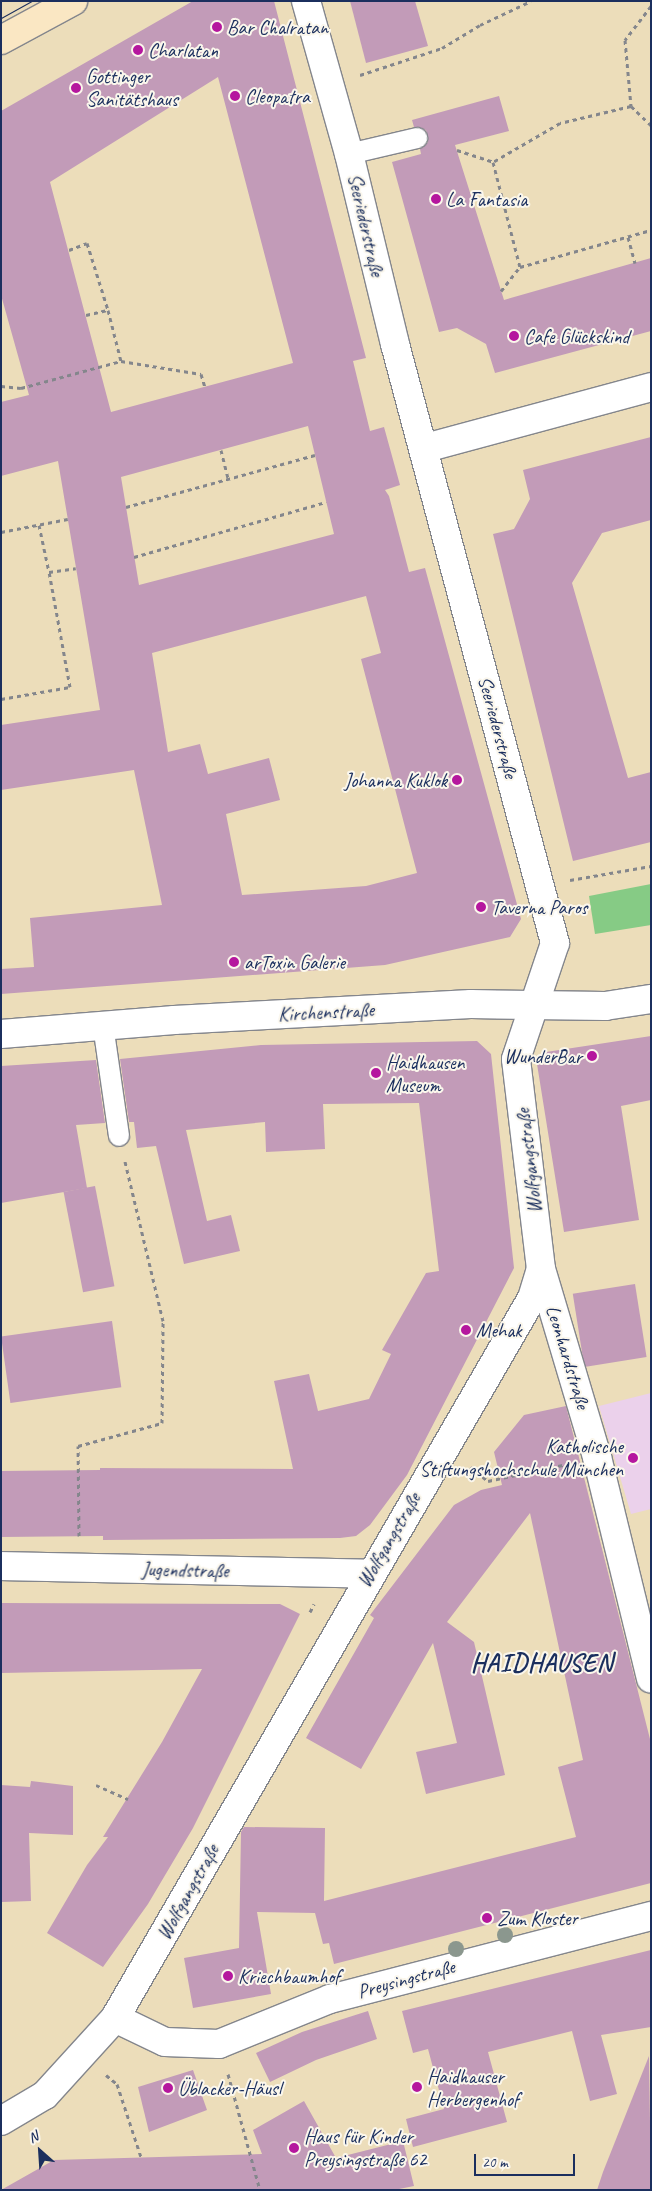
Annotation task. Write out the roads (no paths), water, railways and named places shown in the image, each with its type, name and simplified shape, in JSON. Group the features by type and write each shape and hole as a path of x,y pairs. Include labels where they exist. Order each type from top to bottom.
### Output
{"main road":[{"path":"1,40 72,1"}],"street":[{"name":"Seeriederstraße","path":"306,1 349,154 395,344 425,448 555,943 534,1005"},
{"path":"425,448 651,387"},
{"name":"Kirchenstraße","path":"1,1034 103,1025 470,1004 605,1006 651,999"},
{"name":"Wolfgangstraße","path":"115,2018 370,1574 532,1298 541,1269 516,1059 534,1005"},
{"name":"Leonhardstraße","path":"541,1269 597,1457 651,1678"},
{"name":"Jugendstraße","path":"1,1566 370,1574"},
{"name":"Preysingstraße","path":"115,2018 165,2042 219,2044 330,1999 651,1916"},
{"path":"1,2121 45,2095 115,2018"}],"lane":[{"path":"349,154 417,138"},
{"path":"103,1025 119,1136"}],"tram line":[{"path":"1,18 32,1"}],"place":[{"name":"Bar Chalratan","path":"217,27"},
{"name":"Charlatan","path":"138,50"},
{"name":"Gottinger Sanitätshaus","path":"76,88"},
{"name":"Cleopatra","path":"235,96"},
{"name":"La Fantasia","path":"436,199"},
{"name":"Cafe Glückskind","path":"514,336"},
{"name":"Johanna Kuklok","path":"457,780"},
{"name":"Taverna Paros","path":"481,907"},
{"name":"arToxin Galerie","path":"234,962"},
{"name":"WunderBar","path":"592,1056"},
{"name":"Haidhausen Museum","path":"376,1073"},
{"name":"Mehak","path":"466,1330"},
{"name":"Katholische Stiftungshochschule München","path":"633,1458"},
{"name":"Zum Kloster","path":"487,1918"},
{"name":"Kriechbaumhof","path":"228,1976"},
{"name":"Haidhauser Herbergenhof","path":"417,2087"},
{"name":"Üblacker-Häusl","path":"168,2088"},
{"name":"Haus für Kinder Preysingstraße 62","path":"294,2148"}],"district":[{"name":"HAIDHAUSEN","path":"542,1663"}]}
